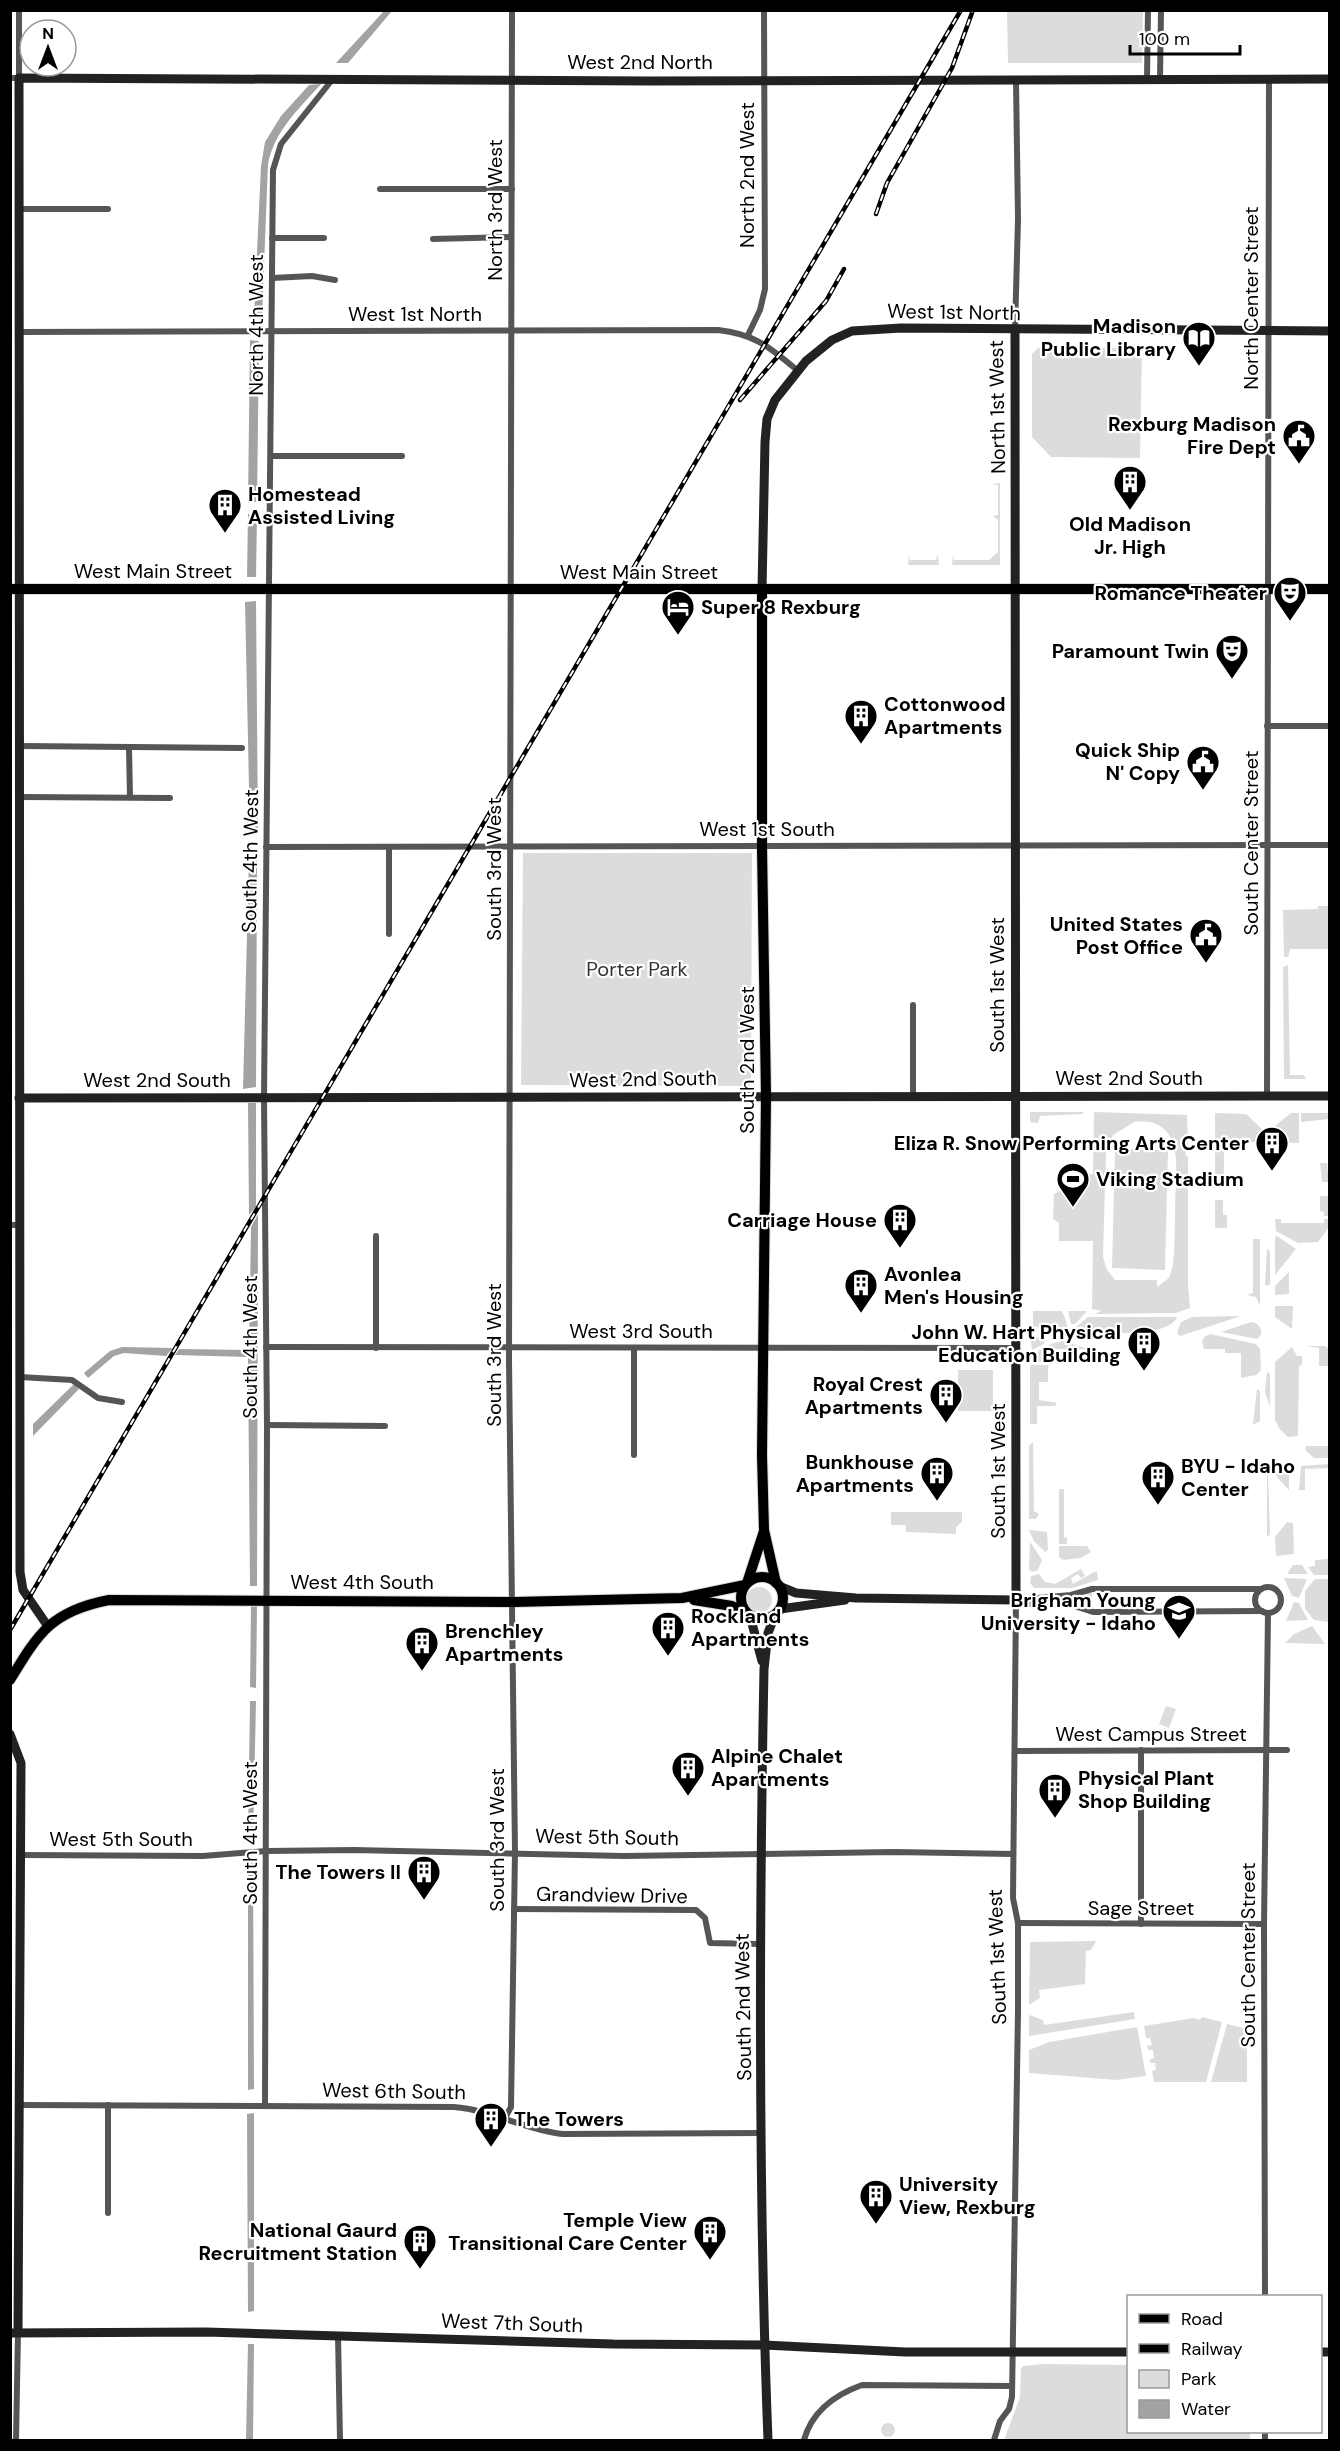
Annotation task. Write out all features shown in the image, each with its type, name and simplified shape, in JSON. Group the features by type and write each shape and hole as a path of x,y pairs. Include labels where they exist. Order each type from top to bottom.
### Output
{"main road":[{"name":"West Main Street","path":"15,589 1329,589"},
{"name":"South 2nd West","path":"762,590 762,847 766,1096 762,1348 764,1530 778,1584"},
{"name":"South 2nd West","path":"746,1584 764,1530"},
{"path":"762,1577 778,1584 783,1597 778,1612 763,1619 748,1614 741,1602 746,1584 762,1577"},
{"name":"West 4th South","path":"682,1598 746,1584"},
{"name":"West 4th South","path":"48,1625 69,1611 109,1600 514,1602 682,1598 724,1604 748,1614"},
{"path":"10,1680 48,1625"}],"street":[{"path":"18,10 15,78 20,209 21,332 15,589 20,797 15,932 15,1076 19,1098 15,1238 20,1377 20,1572 23,1590 48,1625"},
{"name":"North 3rd West","path":"510,590 512,10"},
{"name":"North 2nd West","path":"748,335 760,310 765,289 764,10"},
{"path":"1148,10 1148,79"},
{"path":"1160,79 1161,10"},
{"name":"West 2nd North","path":"15,78 1329,79"},
{"name":"North Center Street","path":"1267,589 1269,79"},
{"name":"North 4th West","path":"268,589 273,170 279,150 332,80"},
{"name":"North 1st West","path":"1016,80 1018,219 1015,331 1016,589"},
{"path":"380,189 512,189"},
{"path":"20,209 108,209"},
{"path":"433,239 511,237"},
{"path":"272,238 324,238"},
{"path":"272,278 312,276 335,280"},
{"name":"West 1st North","path":"762,590 765,442 770,409 797,370 825,344 852,332 902,328 1015,331 1329,331"},
{"name":"West 1st North","path":"21,332 511,332 707,329 748,335 765,344 797,370"},
{"path":"271,456 402,456"},
{"name":"South 4th West","path":"265,2106 267,1425 264,1098 268,589"},
{"name":"South 1st West","path":"994,2440 1000,2421 1010,2409 1013,2352 1018,1923 1013,1898 1016,1600 1016,589"},
{"name":"South Center Street","path":"1267,589 1267,1096"},
{"name":"South 3rd West","path":"505,2118 511,2107 515,1852 514,1602 509,1348 510,590"},
{"path":"1267,726 1329,726"},
{"path":"20,746 242,748"},
{"path":"129,747 130,797"},
{"path":"20,797 170,798"},
{"name":"West 1st South","path":"266,847 1329,845"},
{"path":"389,847 389,934"},
{"path":"913,1005 913,1095"},
{"name":"West 2nd South","path":"19,1098 1329,1096"},
{"path":"376,1236 376,1347"},
{"name":"West 3rd South","path":"266,1347 1016,1348"},
{"path":"634,1348 634,1455"},
{"path":"20,1377 72,1380 98,1398 122,1402"},
{"path":"267,1425 384,1426"},
{"path":"778,1584 795,1593 856,1598 1016,1600 1071,1595 1092,1589 1261,1589 1271,1587 1281,1596 1279,1608 1265,1612 1093,1612 1071,1605 1031,1604 1016,1600"},
{"path":"1261,1589 1255,1602 1265,1612"},
{"path":"778,1612 856,1598"},
{"name":"South 2nd West","path":"768,2440 759,1944 760,1855 764,1669 768,1633 778,1612"},
{"name":"South Center Street","path":"1265,1612 1265,2295"},
{"name":"South 2nd West","path":"748,1614 764,1669"},
{"path":"10,1734 21,1763 20,2105 14,2332 16,2440"},
{"path":"1141,1750 1141,1924"},
{"name":"West Campus Street","path":"1015,1751 1287,1750"},
{"name":"West 5th South","path":"20,1855 241,1855 267,1851 515,1852 624,1856 894,1852 1013,1854"},
{"name":"Grandview Drive","path":"513,1909 696,1910 705,1918 710,1944 759,1944"},
{"name":"Sage Street","path":"1018,1923 1264,1924"},
{"name":"West 6th South","path":"20,2105 454,2107 473,2108 543,2132 563,2134 763,2133"},
{"path":"108,2105 108,2213"},
{"name":"West 7th South","path":"14,2332 338,2335 613,2344 765,2345 905,2352 1127,2352"},
{"path":"338,2335 340,2440"},
{"path":"804,2440 808,2426 823,2406 841,2392 861,2385 1012,2386"}],"green space":[{"path":"1007,11 1143,11 1142,63 1008,63"},
{"path":"1038,348 1142,348 1140,458 1051,457 1032,437 1032,354"},
{"path":"1000,483 1000,565 952,565 953,555 954,560 989,560 998,552 998,520 993,516 998,515 998,485 992,484"},
{"path":"909,554 910,560 936,560 938,554 939,565 908,565"},
{"name":"Porter Park","path":"523,853 752,853 751,1086 521,1085"},
{"path":"1318,906 1329,906 1329,949 1290,949 1288,957 1284,957 1283,910 1318,909"},
{"path":"1288,965 1290,1075 1304,1075 1306,1079 1284,1079 1283,967"},
{"path":"1030,1112 1083,1112 1083,1114 1040,1116 1038,1123 1030,1122"},
{"path":"1094,1112 1187,1115 1188,1148 1185,1149 1186,1156 1188,1156 1190,1308 1176,1313 1094,1314 1102,1311 1092,1309 1093,1241 1059,1241 1059,1223 1053,1219 1054,1194 1060,1191 1060,1174 1093,1174","holes":["1134,1122 1151,1122 1162,1128 1170,1137 1176,1162 1173,1265 1169,1278 1157,1287 1157,1280 1115,1280 1107,1270 1103,1257 1106,1152 1113,1135"]},
{"path":"1215,1113 1246,1114 1262,1129 1262,1142 1231,1142 1230,1148 1224,1148 1224,1177 1215,1179"},
{"path":"1291,1113 1299,1113 1299,1143 1275,1142 1275,1126"},
{"path":"1301,1113 1329,1113 1329,1119 1301,1122"},
{"path":"1115,1149 1168,1150 1165,1270 1112,1268"},
{"path":"1320,1163 1327,1163 1329,1182 1322,1182"},
{"path":"1320,1196 1329,1196 1329,1216 1324,1216 1324,1212 1320,1211"},
{"path":"1215,1200 1223,1200 1223,1215 1227,1215 1227,1228 1215,1228"},
{"path":"1275,1219 1281,1219 1281,1223 1324,1223 1324,1219 1329,1219 1329,1227 1318,1242 1298,1243 1276,1231"},
{"path":"1277,1236 1296,1249 1275,1275 1275,1237"},
{"path":"1253,1239 1260,1239 1260,1306 1256,1297 1247,1295 1253,1293"},
{"path":"1267,1249 1270,1251 1270,1284 1267,1286 1265,1284"},
{"path":"1289,1272 1289,1294 1275,1295 1275,1286"},
{"path":"1275,1306 1293,1306 1292,1329 1275,1317"},
{"path":"1033,1311 1062,1311 1067,1326 1065,1334 1033,1326"},
{"path":"1068,1311 1087,1311 1075,1324 1071,1324"},
{"path":"1241,1316 1180,1336 1177,1333 1181,1322 1192,1317"},
{"path":"1088,1317 1177,1318 1170,1325 1145,1332 1115,1333 1077,1329 1076,1327"},
{"path":"1251,1322 1258,1324 1260,1328 1261,1335 1257,1339 1221,1332"},
{"path":"1030,1333 1045,1341 1044,1344 1032,1350"},
{"path":"1210,1334 1256,1344 1260,1349 1261,1370 1256,1375 1241,1378 1241,1353 1225,1353 1225,1349 1204,1349 1202,1342 1204,1337"},
{"path":"1064,1341 1088,1349 1048,1349 1048,1362 1032,1362 1036,1354 1044,1347"},
{"path":"1306,1346 1325,1346 1329,1349 1329,1366 1319,1366 1319,1348"},
{"path":"1292,1347 1297,1356 1302,1356 1302,1365 1299,1366 1298,1436 1288,1437 1275,1420 1275,1362"},
{"path":"1030,1365 1048,1365 1048,1382 1039,1382 1039,1400 1057,1403 1055,1406 1037,1406 1037,1424 1030,1424"},
{"path":"958,1370 993,1370 993,1411 958,1411"},
{"path":"1267,1372 1270,1374 1270,1407 1265,1392"},
{"path":"1257,1389 1260,1391 1260,1421 1253,1425"},
{"path":"1033,1442 1034,1511 1039,1514 1036,1519 1029,1519 1029,1446"},
{"path":"1306,1446 1329,1446 1329,1458 1314,1458 1305,1450"},
{"path":"1329,1464 1329,1468 1305,1469 1305,1490 1299,1490 1301,1466"},
{"path":"1284,1465 1289,1469 1289,1490 1275,1475 1276,1467"},
{"path":"1267,1475 1270,1534 1267,1537"},
{"path":"1059,1489 1064,1489 1064,1537 1067,1538 1067,1544 1059,1544"},
{"path":"891,1512 962,1512 962,1522 956,1527 956,1534 906,1532 906,1525 891,1525"},
{"path":"1287,1522 1293,1523 1294,1554 1276,1556 1275,1537"},
{"path":"1029,1530 1047,1532 1048,1550 1045,1552 1034,1541"},
{"path":"1030,1542 1042,1560 1038,1570 1032,1572 1029,1569"},
{"path":"1059,1546 1087,1546 1091,1552 1081,1558 1063,1560 1059,1557"},
{"path":"1329,1559 1329,1575 1314,1575 1308,1567 1315,1566 1315,1560"},
{"path":"1293,1565 1302,1565 1308,1574 1287,1574"},
{"path":"1081,1569 1085,1576 1081,1578 1078,1574 1071,1578 1073,1584 1094,1572 1097,1572 1098,1580 1072,1588 1034,1588 1030,1583 1031,1576 1039,1574 1045,1582 1055,1584"},
{"path":"1284,1578 1307,1579 1299,1598 1292,1596"},
{"path":"1315,1579 1329,1579 1329,1622 1314,1620 1305,1609 1305,1591"},
{"path":"759,1587 768,1591 772,1600 768,1609 759,1613 750,1609 746,1600 750,1591"},
{"path":"1092,1592 1092,1609 1067,1601 1067,1599"},
{"path":"1294,1602 1299,1603 1308,1620 1286,1621"},
{"path":"1312,1626 1325,1644 1285,1643 1294,1634"},
{"path":"1166,1706 1176,1709 1169,1728 1159,1724"},
{"path":"1096,1941 1091,1950 1086,1951 1085,1984 1039,1990 1040,1998 1029,2005 1030,1942"},
{"path":"1134,2012 1135,2019 1029,2036 1029,2015 1043,2020 1044,2025"},
{"path":"1202,2017 1222,2022 1206,2082 1154,2082 1152,2071 1156,2070 1155,2063 1150,2063 1150,2059 1154,2058 1153,2050 1148,2050 1147,2046 1152,2045 1150,2038 1146,2038 1144,2026 1194,2018 1200,2020"},
{"path":"1227,2024 1247,2029 1247,2082 1211,2082"},
{"path":"1137,2027 1146,2076 1116,2080 1029,2073 1029,2050 1049,2042"},
{"path":"1127,2365 1127,2433 1250,2433 1250,2440 1004,2440 1020,2397 1023,2366"},
{"path":"888,2423 893,2425 895,2430 893,2435 888,2437 883,2435 881,2430 883,2425"}],"water":[{"path":"384,11 392,11 348,63 336,63"},
{"path":"321,84 288,121 271,152 268,164 262,317 254,317 261,166 265,142 281,116 309,85"},
{"path":"250,340 259,341 257,502 248,501"},
{"path":"248,514 257,514 256,577 247,577"},
{"path":"256,601 258,831 250,833 245,602"},
{"path":"257,855 256,1087 243,1089 249,857"},
{"path":"248,1103 256,1103 256,1207 249,1215"},
{"path":"258,1214 257,1586 250,1586 248,1357 175,1355 179,1349 249,1350 251,1227"},
{"path":"122,1347 173,1348 166,1356 124,1353 114,1356 88,1378 84,1373 110,1351"},
{"path":"74,1384 79,1389 33,1436 33,1424"},
{"path":"251,1606 257,1606 256,1688 250,1687"},
{"path":"250,1701 256,1701 253,1843 248,1843"},
{"path":"248,1858 253,1858 254,2089 248,2090"},
{"path":"254,2113 254,2311 248,2312 247,2114"},
{"path":"248,2344 254,2344 253,2440 246,2440"}],"railway":[{"path":"10,1630 961,10"},
{"path":"876,214 887,183 952,68 973,10"},
{"path":"740,400 826,301 844,269"}],"place":[{"name":"Madison Public Library","path":"1199,367"},
{"name":"Rexburg Madison Fire Dept","path":"1299,465"},
{"name":"Old Madison Jr. High","path":"1130,511"},
{"name":"Homestead Assisted Living","path":"225,534"},
{"name":"Romance Theater","path":"1290,622"},
{"name":"Super 8 Rexburg","path":"678,636"},
{"name":"Paramount Twin","path":"1232,680"},
{"name":"Cottonwood Apartments","path":"861,745"},
{"name":"Quick Ship N' Copy","path":"1203,791"},
{"name":"United States Post Office","path":"1206,964"},
{"name":"Eliza R. Snow Performing Arts Center","path":"1272,1172"},
{"name":"Viking Stadium","path":"1073,1208"},
{"name":"Carriage House","path":"900,1249"},
{"name":"Avonlea Men's Housing","path":"861,1314"},
{"name":"John W. Hart Physical Education Building","path":"1144,1372"},
{"name":"Royal Crest Apartments","path":"946,1424"},
{"name":"Bunkhouse Apartments","path":"937,1502"},
{"name":"BYU - Idaho Center","path":"1158,1506"},
{"name":"Brigham Young University - Idaho","path":"1179,1640"},
{"name":"Rockland Apartments","path":"668,1657"},
{"name":"Brenchley Apartments","path":"422,1672"},
{"name":"Alpine Chalet Apartments","path":"688,1797"},
{"name":"Physical Plant Shop Building","path":"1055,1819"},
{"name":"The Towers II","path":"424,1901"},
{"name":"The Towers","path":"491,2148"},
{"name":"University View, Rexburg","path":"876,2225"},
{"name":"Temple View Transitional Care Center","path":"710,2261"},
{"name":"National Gaurd Recruitment Station","path":"420,2270"}]}
